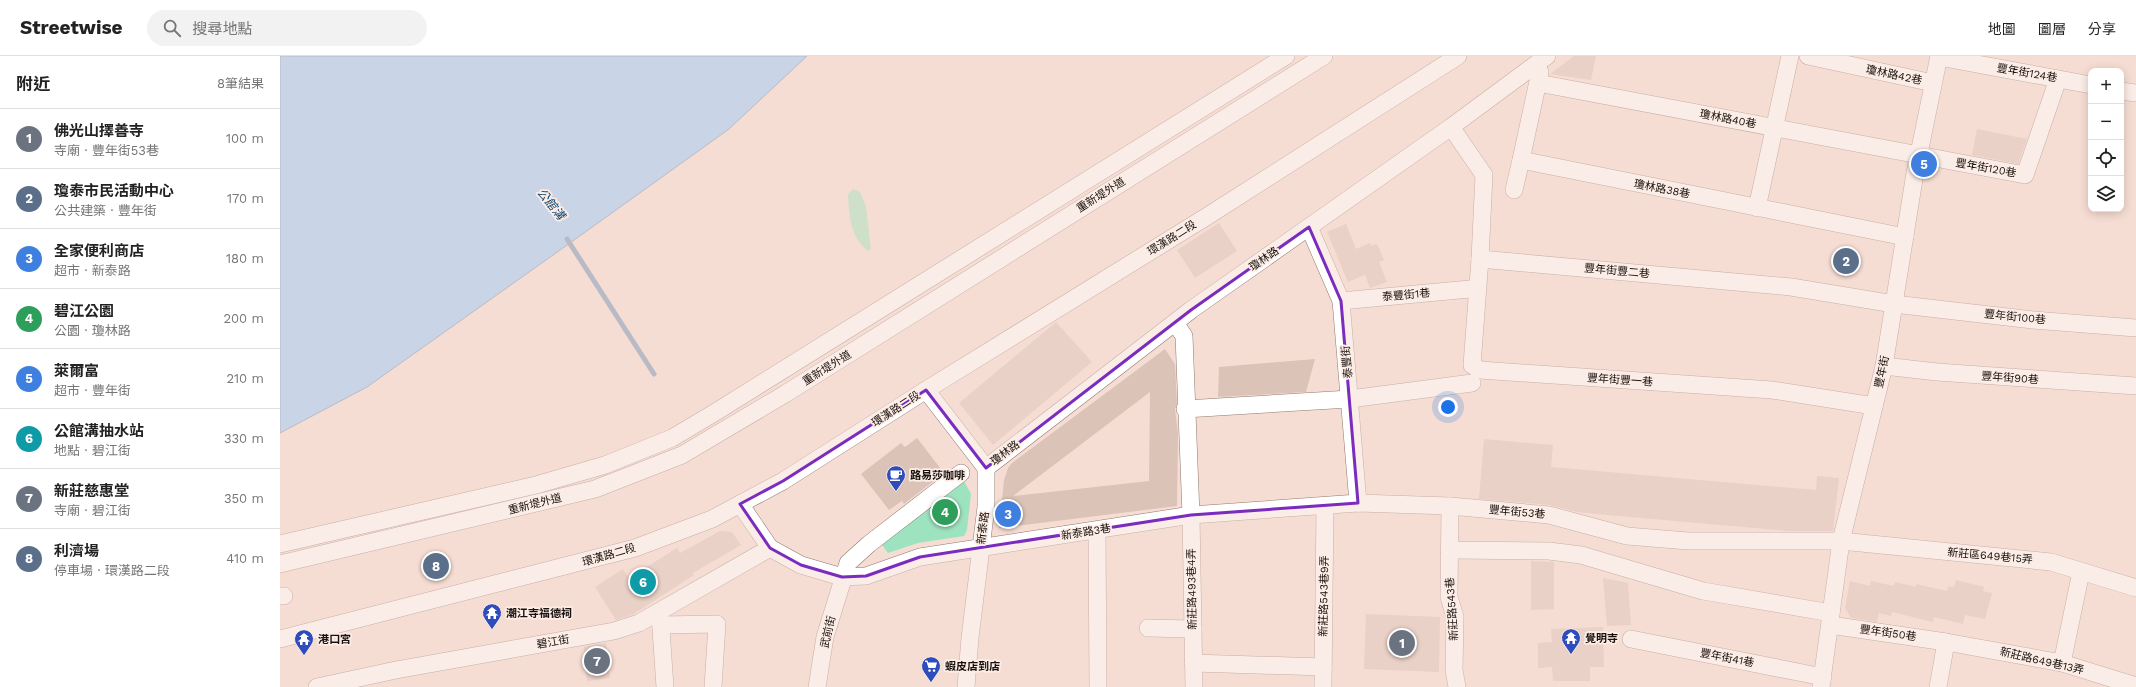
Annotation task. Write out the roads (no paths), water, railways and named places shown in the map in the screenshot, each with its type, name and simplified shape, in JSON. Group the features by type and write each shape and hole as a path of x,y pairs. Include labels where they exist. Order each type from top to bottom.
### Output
{"street":[{"name":"重新堤外道","path":"280,544 536,485 604,465 672,438 714,414 1286,56"},
{"name":"重新堤外道","path":"280,564 595,489 682,455 785,394 1324,56"},
{"name":"環漢路二段","path":"280,640 635,548 712,520 783,481 926,390 1206,217 1458,56"},
{"path":"1758,208 1790,56"},
{"name":"瓊林路42巷","path":"1808,56 1933,83"},
{"name":"豐年街","path":"1822,682 1841,541 1884,366 1918,156 1939,56"},
{"name":"豐年街124巷","path":"1939,56 2088,84"},
{"path":"1514,190 1545,57"},
{"name":"瓊林路","path":"986,468 1175,323 1451,127 1545,57"},
{"name":"豐年街120巷","path":"1918,156 2025,175 2058,79"},
{"name":"瓊林路40巷","path":"1538,83 1918,156"},
{"path":"2124,92 2136,94"},
{"path":"1451,127 1484,174 1480,259"},
{"name":"瓊林路38巷","path":"1521,160 1905,237"},
{"name":"泰豐街","path":"1309,227 1341,301 1358,503"},
{"name":"豐年街豐二巷","path":"1480,259 1791,287 1894,304"},
{"name":"豐年街豐一巷","path":"1480,259 1472,365 1480,370 1772,390 1874,406"},
{"name":"泰豐街1巷","path":"1341,301 1470,289"},
{"name":"豐年街100巷","path":"1894,304 2033,320 2136,328"},
{"name":"新莊路493巷4弄","path":"1175,323 1184,336 1191,515 1194,687"},
{"name":"豐年街90巷","path":"1884,366 1937,372 2136,386"},
{"path":"1186,409 1350,399 1472,383"},
{"path":"926,390 986,468"},
{"name":"新泰路","path":"966,687 970,638 986,507 986,468"},
{"path":"842,577 848,563 869,544 962,473"},
{"name":"豐年街53巷","path":"1191,515 1358,503 1450,506 1549,515 1634,536 1688,541 1841,541"},
{"path":"740,504 770,548"},
{"name":"新莊路543巷9弄","path":"1323,687 1325,506"},
{"name":"新莊路543巷","path":"1450,506 1449,597 1455,617 1454,670 1457,687"},
{"name":"新泰路3巷","path":"770,548 801,565 842,577 866,576 920,557 1191,515"},
{"path":"1097,530 1098,687"},
{"name":"新莊區649巷15弄","path":"1841,541 2051,562 2136,588"},
{"name":"碧江街","path":"318,687 396,670 614,631 639,622 660,618 770,548"},
{"path":"1449,550 1549,551 1581,556 1704,591 1831,619"},
{"path":"2062,663 2081,572"},
{"name":"武前街","path":"818,687 825,637 842,577"},
{"path":"665,687 660,618 717,624 713,687"},
{"name":"豐年街50巷","path":"1831,619 1946,642"},
{"path":"1148,628 1193,628"},
{"name":"豐年街41巷","path":"1631,639 1822,682"},
{"path":"1938,687 1946,642"},
{"name":"新莊路649巷13弄","path":"1946,642 2062,663 2136,686"},
{"path":"1194,663 1323,667"}],"water":[{"path":"280,56 807,56 729,129 570,243 367,387 280,433"}],"waterway":[{"name":"公館溝","path":"567,239 654,374"}],"place":[{"name":"萊爾富","path":"1924,164"},
{"name":"瓊泰市民活動中心","path":"1846,261"},
{"name":"路易莎咖啡","path":"896,492"},
{"name":"碧江公園","path":"945,512"},
{"name":"全家便利商店","path":"1008,514"},
{"name":"利濟場","path":"436,566"},
{"name":"公館溝抽水站","path":"643,582"},
{"name":"潮江寺福德祠","path":"492,630"},
{"name":"佛光山擇善寺","path":"1402,643"},
{"name":"覺明寺","path":"1571,655"},
{"name":"港口宮","path":"304,656"},
{"name":"新莊慈惠堂","path":"597,661"},
{"name":"蝦皮店到店","path":"931,683"}]}
